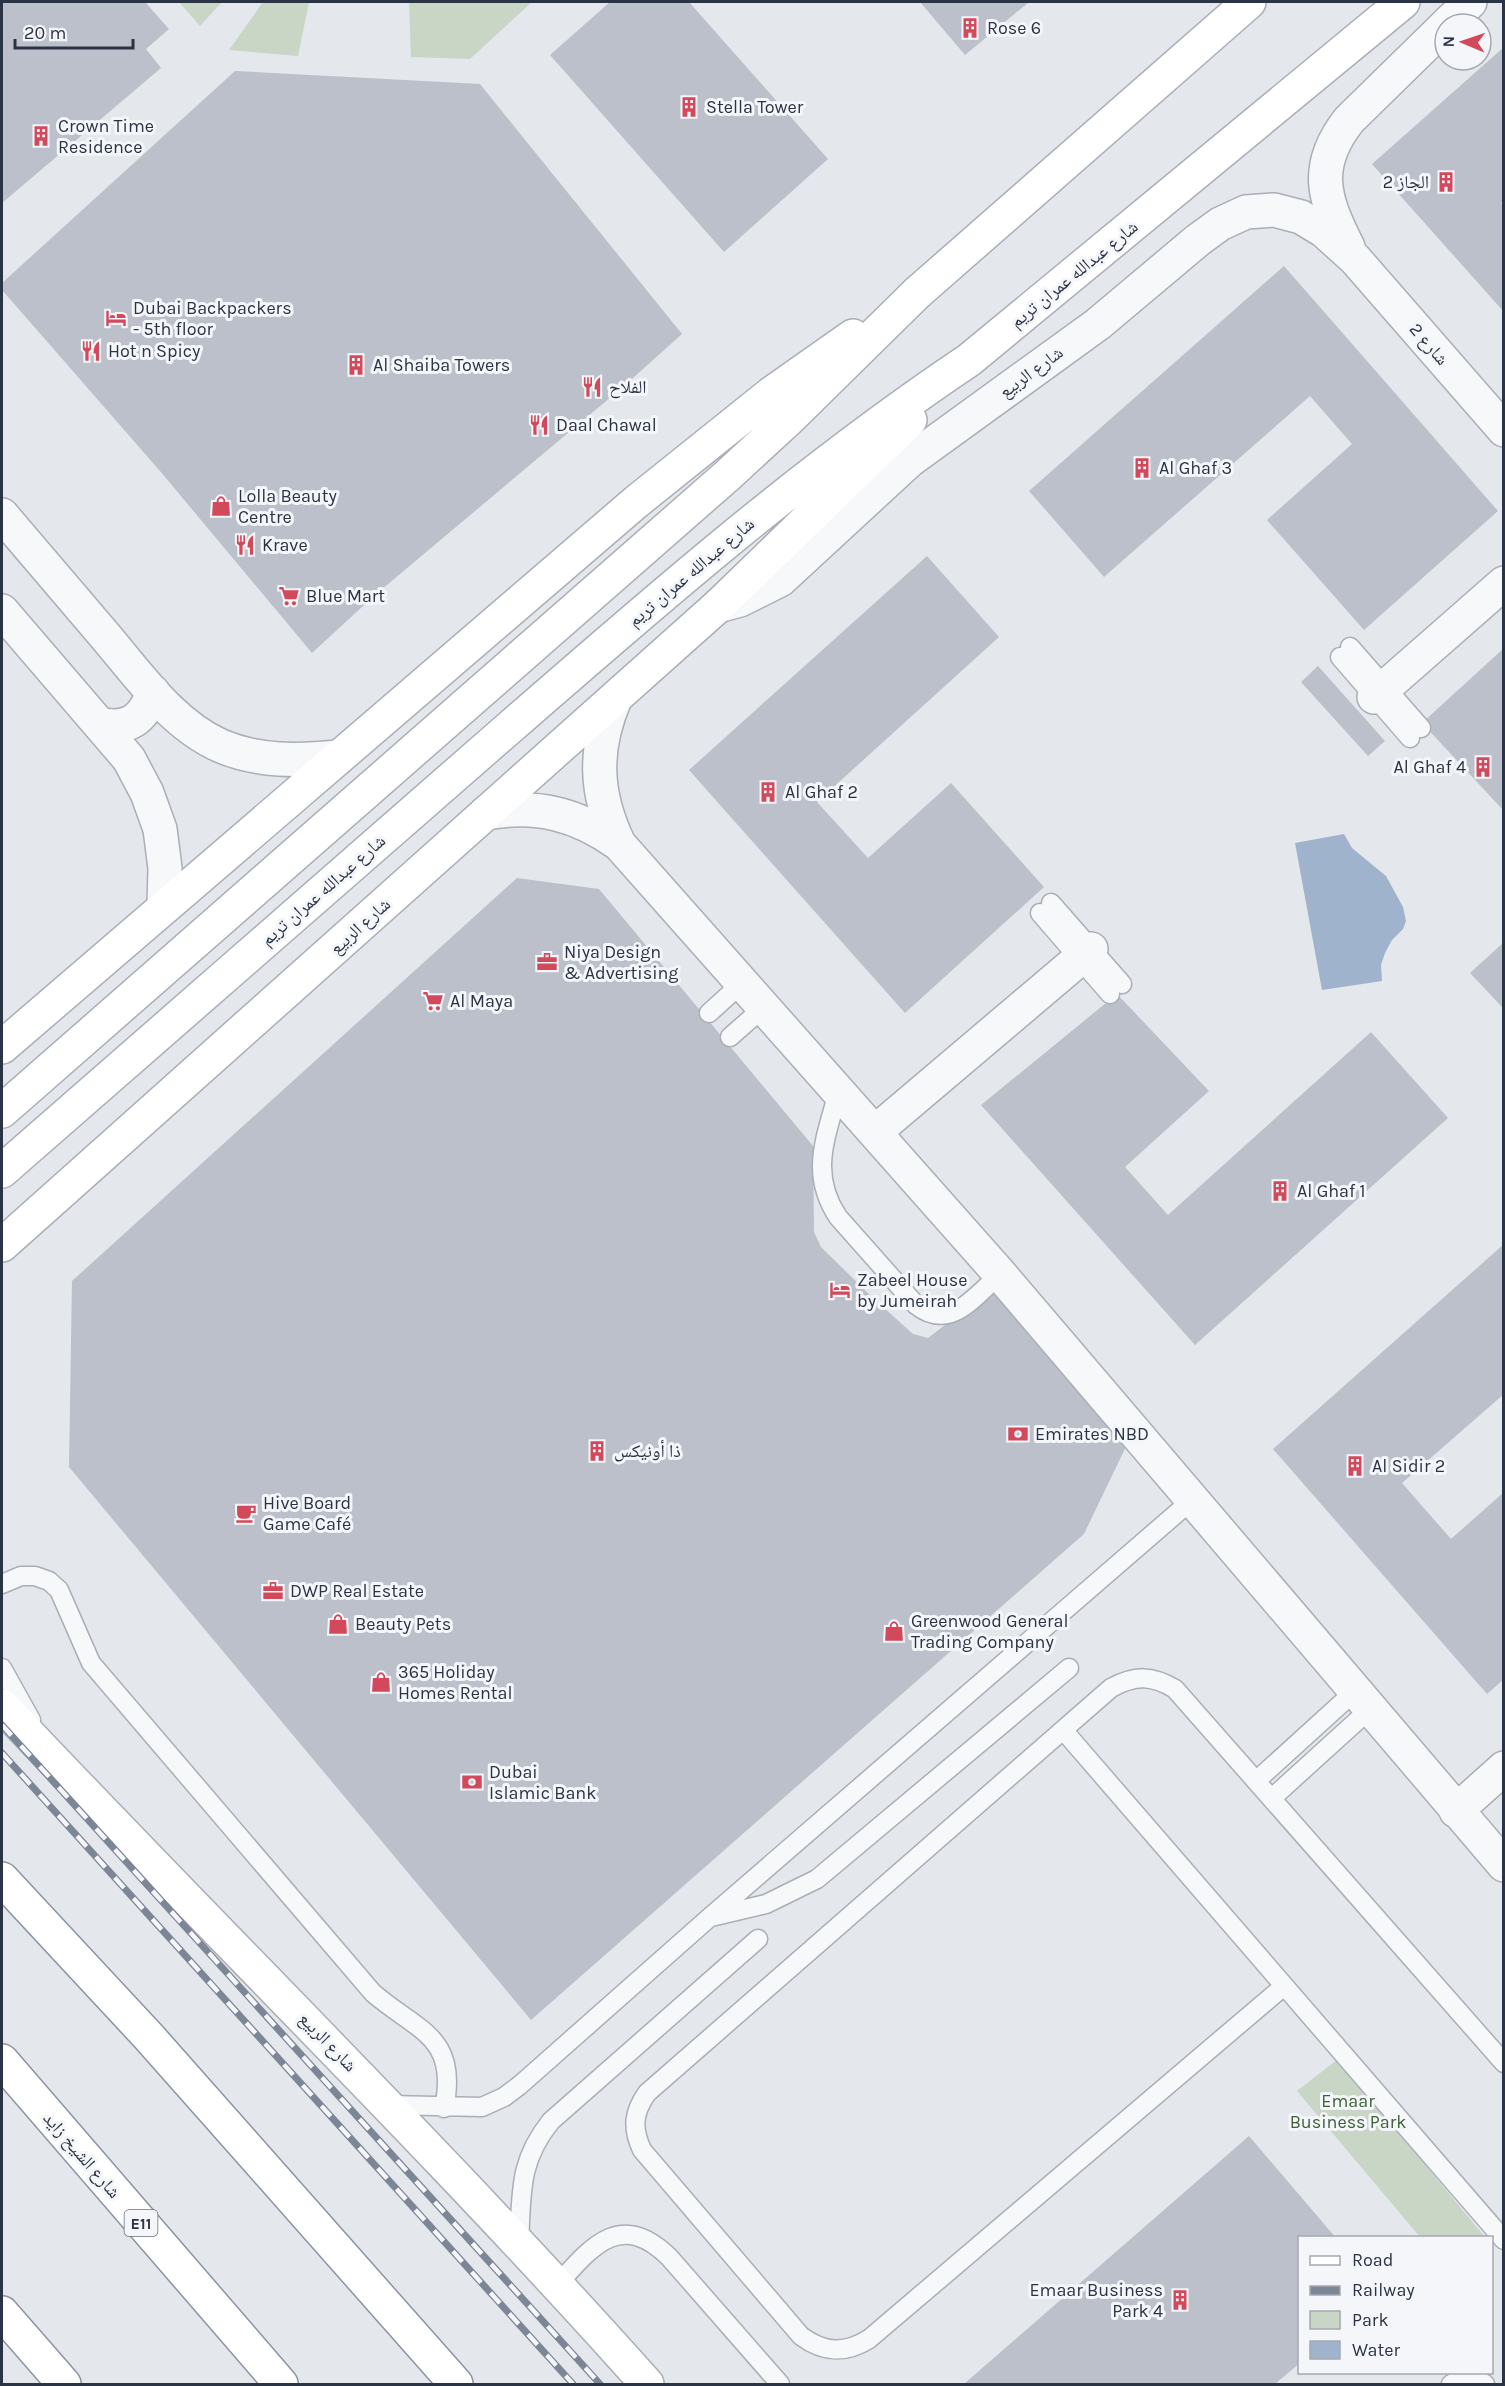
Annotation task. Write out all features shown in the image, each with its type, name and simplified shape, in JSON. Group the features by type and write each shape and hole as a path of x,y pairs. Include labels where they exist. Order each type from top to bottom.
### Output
{"main road":[{"path":"2,1111 662,533 792,416 917,293 1249,2"},
{"name":"شارع عبدالله عمران تريم","path":"2,1171 692,568 836,454 969,360 1403,2"},
{"path":"2,1047 703,446 781,386 917,293"},
{"name":"شارع الربيع","path":"2,1245 718,606 837,493 969,360"},
{"name":"شارع الربيع","path":"2,1706 388,2104 558,2284 647,2385"},
{"path":"2,1879 149,2037 456,2385"},
{"name":"شارع الشيخ زايد","path":"2,2061 281,2385"},
{"path":"2,2313 64,2385"}],"street":[{"path":"1355,259 1327,202 1324,180 1327,158 1336,137 1349,120 1433,38"},
{"name":"شارع الربيع","path":"718,606 740,600 780,580 909,461 1098,324 1220,224 1246,212 1274,210 1301,217 1324,231 1355,259"},
{"name":"شارع 2","path":"1355,259 1503,430"},
{"path":"2,515 153,692 186,725 220,745 258,757 297,761 338,757"},
{"path":"1380,692 1503,583"},
{"path":"2,611 129,759 147,793 160,829 165,868 164,906"},
{"path":"99,724 113,727 127,725 140,717 148,706 153,692"},
{"path":"615,699 605,722 598,771 603,805 619,844"},
{"path":"486,813 533,808 556,812 578,819 619,844 1000,1274 1361,1701 1503,1864"},
{"path":"875,1132 1085,954"},
{"path":"1456,1811 1503,1768"}],"lane":[{"path":"1345,652 1415,733"},
{"path":"1046,908 1116,989"},
{"path":"709,1013 741,984"},
{"path":"730,1037 763,1008"},
{"path":"838,1092 822,1157 821,1173 829,1203 838,1217 929,1315 944,1317 963,1306 1000,1274"},
{"path":"388,2104 444,2108 482,2107 504,2097 1192,1500"},
{"path":"2,1584 21,1576 35,1576 48,1581 59,1590 91,1663 373,1993 429,2034 440,2050 447,2068 448,2088 444,2108"},
{"path":"2,1668 32,1723 66,1774"},
{"path":"710,1917 766,1904 817,1879 1069,1668"},
{"path":"1284,1986 869,2339 856,2347 842,2351 827,2350 813,2345 794,2328 642,2150 636,2136 634,2120 638,2106 647,2093 1112,1688 1127,1680 1144,1677 1161,1680 1175,1689 1503,2063"},
{"path":"1256,1781 1361,1701"},
{"path":"1272,1798 1361,1701"},
{"path":"1064,1731 1503,2240"},
{"path":"519,2242 523,2176 528,2157 550,2121 758,1939"},
{"path":"558,2284 587,2251 602,2239 621,2234 639,2236 656,2244 669,2257 780,2385"},
{"path":"1450,2385 1461,2379 1472,2378 1485,2385"}],"green space":[{"path":"179,2 222,2 200,26"},
{"path":"263,2 309,2 298,56 229,50"},
{"path":"409,2 532,2 470,59 411,57"},
{"name":"Emaar Business Park","path":"1338,2059 1484,2236 1419,2236 1297,2091"}],"water":[{"path":"1344,834 1352,848 1386,876 1403,907 1406,921 1403,929 1392,940 1385,953 1381,965 1382,981 1322,990 1295,843"}],"building":[{"name":"Crown Time Residence","path":"2,2 145,2 169,29 146,49 161,68 2,203"},
{"name":"Stella Tower","path":"610,2 689,2 828,159 724,252 550,55"},
{"name":"Rose 6","path":"920,2 1029,2 965,55"},
{"name":"الجاز 2","path":"1504,47 1504,200 1501,203 1504,206 1504,312 1372,164 1476,72 1493,72 1493,57"},
{"name":"Al Shaiba Towers","path":"235,71 480,84 682,334 624,386 375,595 312,653 160,471 2,290 2,283"},
{"name":"Al Ghaf 3","path":"1284,266 1498,511 1364,630 1267,520 1352,444 1310,396 1104,577 1029,491"},
{"name":"Al Ghaf 2","path":"927,556 999,637 817,802 868,858 951,783 1044,887 905,1013 689,770"},
{"name":"Al Ghaf 4","path":"1504,648 1504,811 1422,723"},
{"path":"1318,666 1385,741 1368,756 1301,682"},
{"name":"ذا أونيكس","path":"517,878 599,889 813,1146 814,1232 821,1247 873,1298 913,1334 928,1338 997,1285 1132,1434 1084,1534 531,2020 69,1467 72,1281"},
{"path":"1504,942 1504,1009 1470,973"},
{"name":"Al Ghaf 1","path":"1117,994 1209,1091 1125,1167 1168,1215 1371,1032 1448,1118 1195,1345 981,1105"},
{"name":"Al Sidir 2","path":"1504,1244 1504,1394 1402,1483 1451,1539 1504,1492 1504,1679 1487,1694 1273,1449"},
{"name":"Emaar Business Park 4","path":"1249,2136 1334,2236 1298,2236 1298,2365 1275,2384 964,2384"}],"railway":[{"path":"2,1725 600,2384"},
{"path":"2,1753 573,2384"}],"place":[{"name":"Rose 6","path":"970,28"},
{"name":"Stella Tower","path":"689,107"},
{"name":"Crown Time Residence","path":"41,136"},
{"name":"الجاز 2","path":"1446,182"},
{"name":"Dubai Backpackers - 5th floor","path":"116,318"},
{"name":"Hot n Spicy","path":"91,351"},
{"name":"Al Shaiba Towers","path":"356,365"},
{"name":"الفلاح","path":"592,387"},
{"name":"Daal Chawal","path":"539,425"},
{"name":"Al Ghaf 3","path":"1142,468"},
{"name":"Lolla Beauty Centre","path":"221,506"},
{"name":"Krave","path":"245,545"},
{"name":"Blue Mart","path":"289,596"},
{"name":"Al Ghaf 4","path":"1483,767"},
{"name":"Al Ghaf 2","path":"768,792"},
{"name":"Niya Design & Advertising","path":"547,962"},
{"name":"Al Maya","path":"433,1001"},
{"name":"Al Ghaf 1","path":"1280,1191"},
{"name":"Zabeel House by Jumeirah","path":"840,1290"},
{"name":"Emirates NBD","path":"1018,1434"},
{"name":"ذا أونيكس","path":"597,1451"},
{"name":"Al Sidir 2","path":"1355,1466"},
{"name":"Hive Board Game Café","path":"246,1513"},
{"name":"DWP Real Estate","path":"273,1591"},
{"name":"Beauty Pets","path":"338,1624"},
{"name":"Greenwood General Trading Company","path":"894,1631"},
{"name":"365 Holiday Homes Rental","path":"381,1682"},
{"name":"Dubai Islamic Bank","path":"472,1782"},
{"name":"Emaar Business Park 4","path":"1180,2300"}]}
